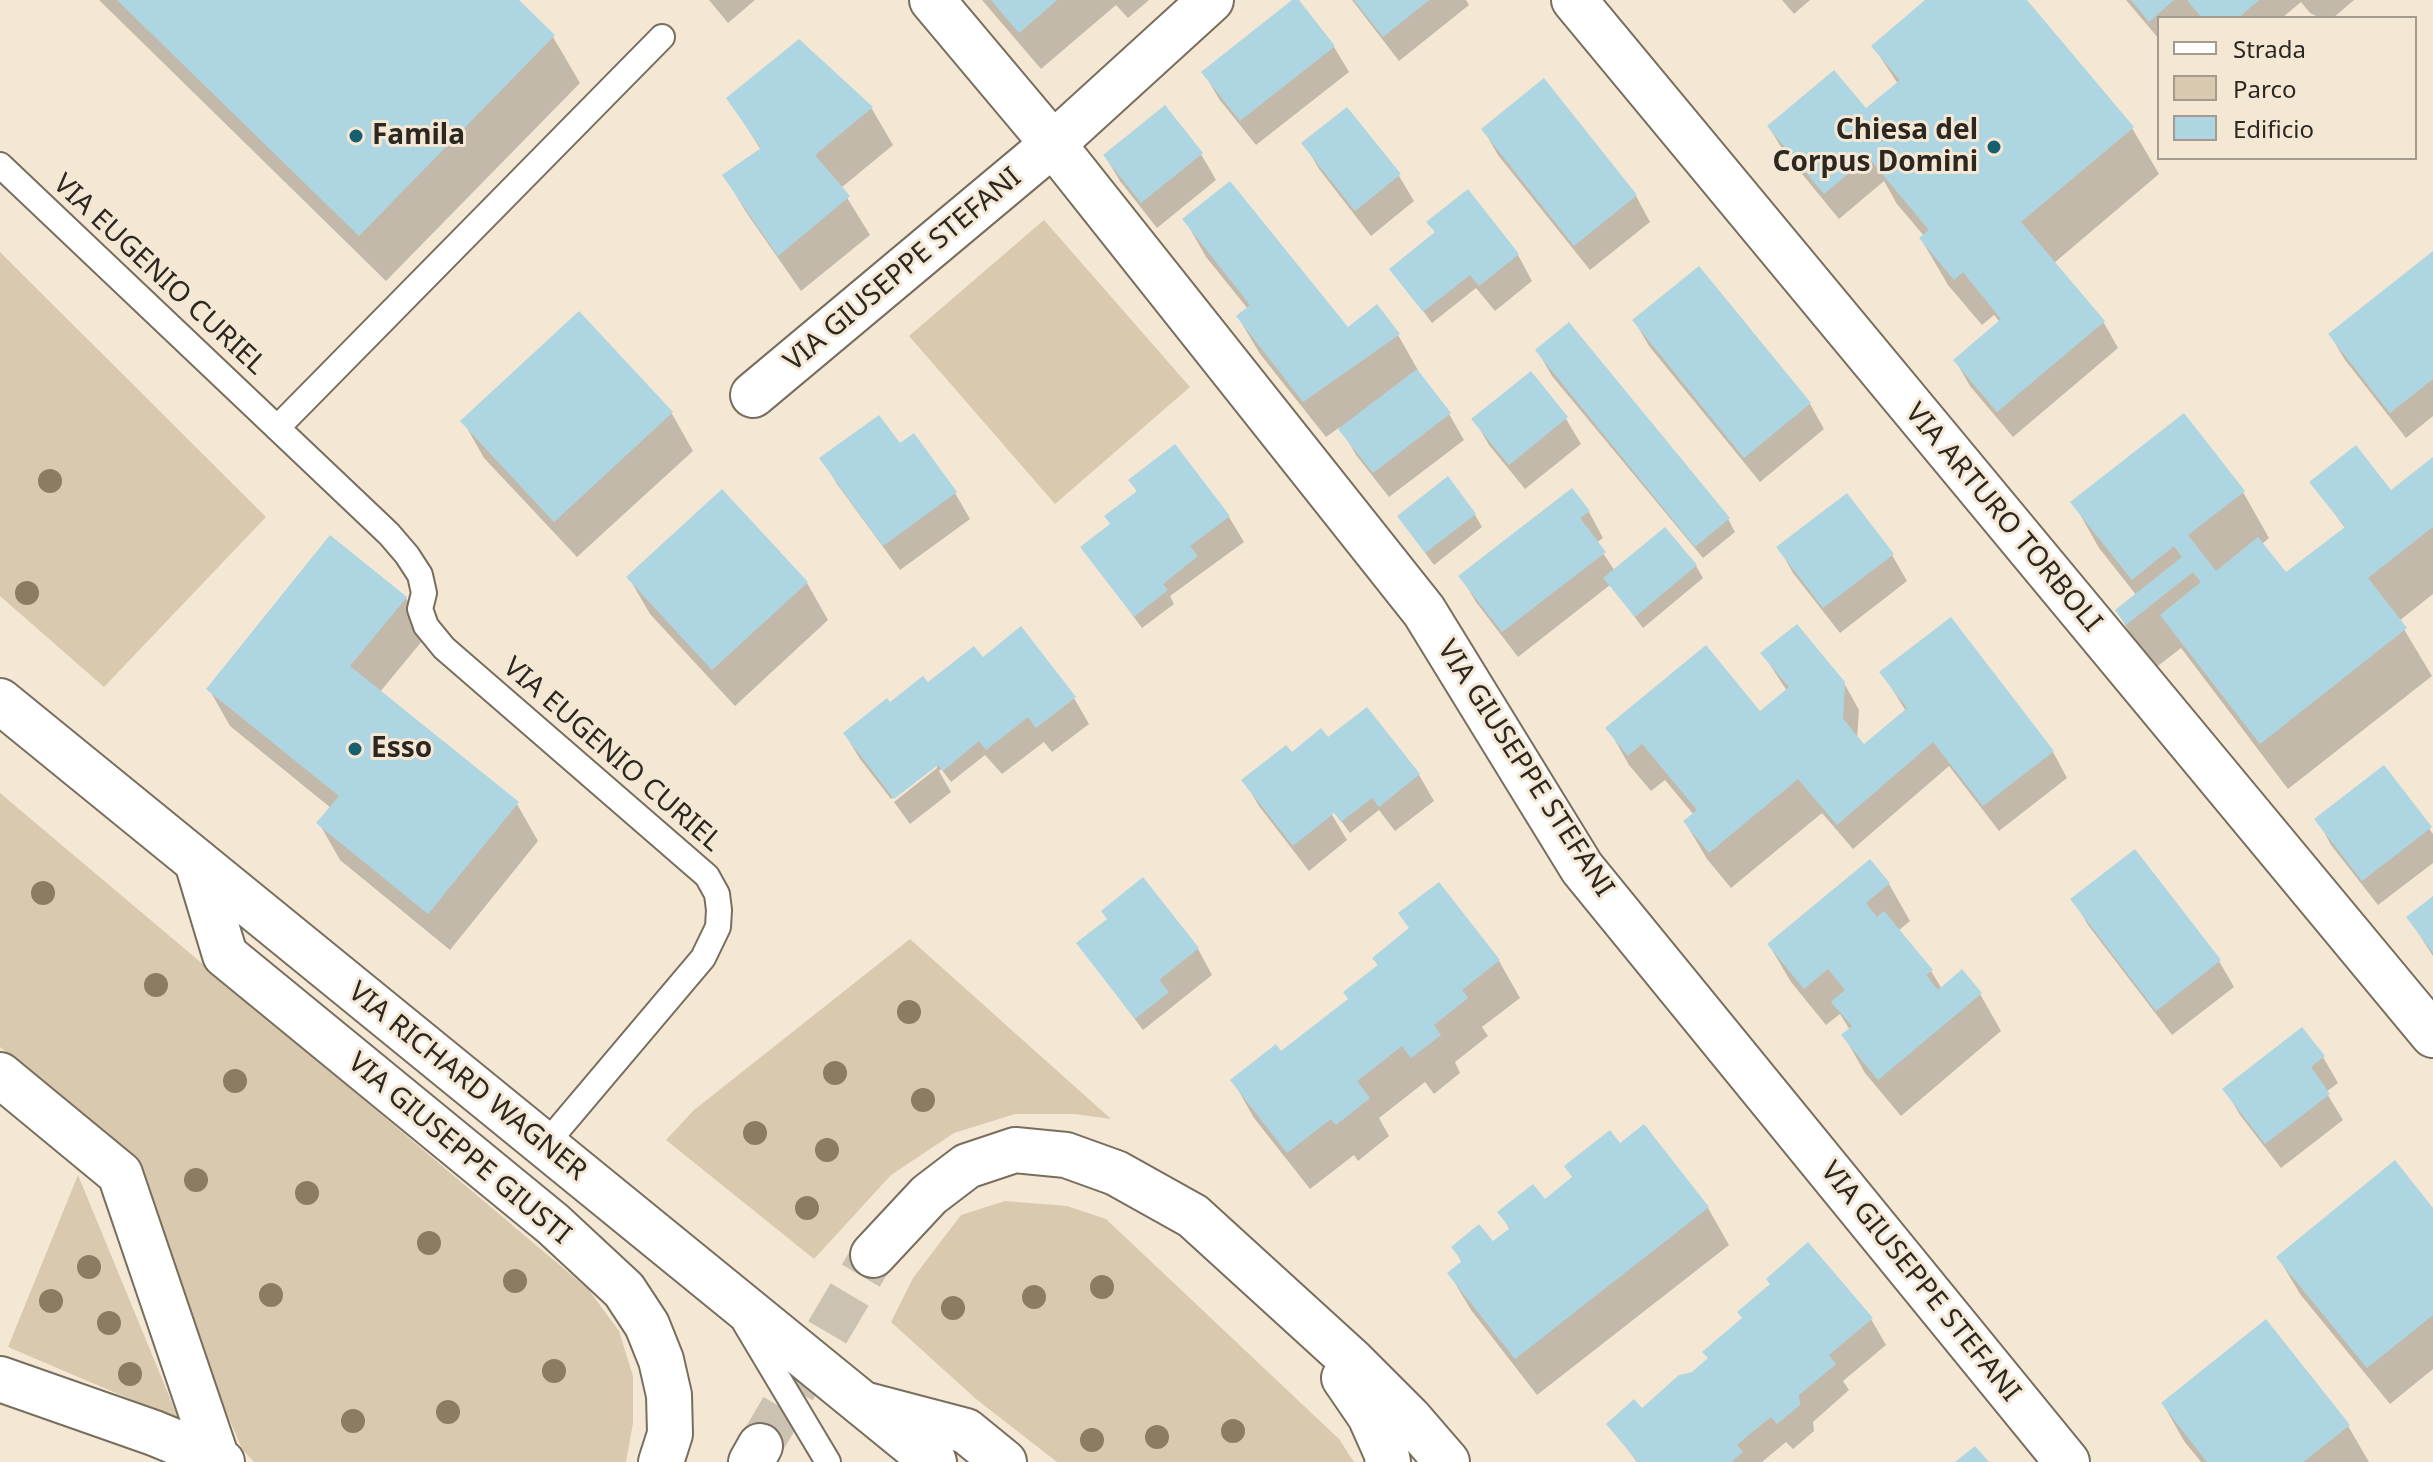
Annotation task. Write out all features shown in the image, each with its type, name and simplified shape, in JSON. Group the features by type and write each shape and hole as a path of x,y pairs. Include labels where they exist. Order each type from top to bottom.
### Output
{"street":[{"name":"VIA GIUSEPPE STEFANI","path":"932,0 1053,144 1424,611 1582,868 2067,1462"},
{"path":"1053,144 1211,0"},
{"name":"VIA ARTURO TORBOLI","path":"1574,0 2433,1035"},
{"name":"VIA GIUSEPPE STEFANI","path":"753,395 1053,144"},
{"name":"VIA RICHARD WAGNER","path":"0,701 934,1462"},
{"name":"VIA GIUSEPPE GIUSTI","path":"197,862 225,955 553,1224 624,1290 647,1325 661,1360 669,1395 670,1434 661,1462"},
{"path":"0,1075 120,1174 220,1460"},
{"path":"873,1255 929,1195 967,1166 1015,1150 1066,1155 1116,1173 1193,1216 1409,1418 1447,1462"},
{"path":"1297,1311 1370,1416 1388,1462"},
{"path":"0,1379 154,1433 220,1460"},
{"path":"863,1404 966,1431 1004,1462"}],"lane":[{"path":"277,428 662,37"},
{"name":"VIA EUGENIO CURIEL","path":"0,165 389,534 420,575 424,593 420,609 426,626 444,648 707,876 717,894 719,910 718,927 703,958 545,1145"},
{"path":"727,1294 828,1462"}],"green space":[{"path":"1044,220 1190,387 1055,504 909,336"},
{"path":"0,252 266,517 104,687 0,596"},
{"path":"0,793 588,1289 619,1331 633,1376 633,1423 626,1462 254,1462 242,1449 225,1409 158,1226 113,1140 0,1047"},
{"path":"910,939 1111,1119 1075,1114 1015,1114 954,1133 891,1175 814,1259 666,1140 694,1110"},
{"path":"78,1175 179,1420 8,1347"},
{"path":"1005,1201 1067,1206 1106,1219 1339,1439 1354,1462 1057,1462 976,1399 891,1322 913,1278 961,1215"}],"building":[{"name":"Famila","path":"117,0 519,0 555,35 359,236"},
{"path":"991,0 1057,0 1019,33"},
{"path":"1292,0 1299,0 1335,46 1240,121 1201,72"},
{"path":"1354,0 1429,0 1383,37"},
{"name":"Chiesa del Corpus Domini","path":"1925,0 2027,0 2134,127 2021,222 2105,321 1997,412 1953,360 2001,319 1963,272 1954,280 1919,238 1929,230 1868,157 1824,194 1767,126 1834,70 1866,108 1900,80 1871,46"},
{"path":"2131,0 2174,0 2149,22"},
{"path":"2187,0 2259,0 2240,16 2200,16"},
{"path":"799,39 873,107 815,155 850,196 778,256 722,175 761,148 726,98"},
{"path":"1544,78 1637,195 1574,246 1481,129"},
{"path":"1165,105 1203,153 1141,203 1103,155"},
{"path":"1347,107 1401,174 1355,211 1301,143"},
{"path":"1230,181 1348,327 1377,304 1400,334 1303,402 1236,316 1250,305 1182,219"},
{"path":"1468,189 1519,254 1479,286 1470,275 1423,312 1389,269 1435,232 1426,222"},
{"path":"2433,251 2433,379 2390,413 2328,334"},
{"path":"1699,266 1811,403 1744,458 1632,320"},
{"path":"579,311 673,412 554,522 460,421"},
{"path":"1569,322 1730,518 1695,547 1535,350"},
{"path":"1417,369 1451,413 1373,473 1338,429"},
{"path":"1531,371 1568,417 1509,465 1471,419"},
{"path":"2184,413 2245,491 2188,535 2216,571 2258,537 2286,572 2345,527 2309,482 2356,445 2391,490 2433,457 2433,527 2368,578 2407,628 2260,744 2160,615 2201,582 2193,572 2126,625 2115,610 2182,557 2174,546 2132,580 2070,502"},
{"path":"879,415 900,443 914,433 957,492 883,546 819,458"},
{"path":"1175,444 1230,516 1190,546 1198,556 1163,584 1168,590 1134,617 1080,547 1110,524 1104,516 1137,491 1128,480"},
{"path":"1448,476 1476,514 1425,553 1397,516"},
{"path":"1572,488 1590,511 1580,518 1606,552 1502,632 1458,576"},
{"path":"722,489 808,582 712,670 626,577"},
{"path":"1847,493 1894,554 1823,608 1776,547"},
{"path":"1665,527 1697,565 1635,617 1603,578"},
{"path":"330,535 407,597 350,666 519,802 428,914 316,823 339,796 206,689"},
{"path":"1951,617 2054,751 1983,806 1933,742 1837,825 1798,779 1709,853 1683,821 1697,810 1642,744 1628,756 1605,728 1706,645 1760,711 1789,687 1760,653 1797,624 1845,682 1843,719 1864,744 1907,708 1879,672"},
{"path":"1021,626 1076,697 1036,728 1028,717 986,750 979,741 943,771 938,765 894,799 843,733 887,698 890,702 923,676 928,682 974,646 983,657"},
{"path":"1367,707 1420,774 1379,807 1372,798 1341,822 1334,813 1293,846 1241,780 1286,745 1292,752 1321,728 1328,737"},
{"path":"2384,765 2432,827 2362,881 2314,819"},
{"path":"2135,849 2221,960 2156,1011 2070,899"},
{"path":"1870,859 1890,883 1866,903 1877,917 1884,911 1933,970 1926,975 1938,990 1962,969 1982,993 1878,1080 1841,1035 1852,1026 1831,1002 1845,990 1828,969 1804,989 1767,944"},
{"path":"1143,877 1199,948 1159,980 1169,992 1135,1019 1076,943 1107,919 1101,911"},
{"path":"1439,882 1500,960 1462,990 1468,998 1434,1025 1441,1035 1411,1058 1402,1046 1357,1081 1370,1098 1336,1125 1331,1119 1287,1153 1230,1080 1276,1044 1281,1051 1348,999 1343,992 1378,965 1372,958 1409,928 1398,913"},
{"path":"2433,896 2433,953 2406,917"},
{"path":"2302,1027 2325,1056 2311,1067 2330,1094 2265,1144 2222,1089"},
{"path":"1644,1124 1709,1207 1515,1359 1447,1273 1462,1261 1451,1247 1479,1224 1493,1241 1510,1228 1497,1212 1533,1184 1545,1199 1572,1177 1564,1166 1610,1130 1620,1143"},
{"path":"2395,1160 2433,1208 2433,1315 2367,1368 2276,1257"},
{"path":"1808,1242 1873,1318 1829,1355 1836,1364 1799,1395 1800,1405 1777,1424 1771,1417 1746,1437 1737,1445 1743,1452 1731,1462 1638,1462 1606,1424 1634,1399 1642,1408 1679,1375 1692,1372 1708,1358 1702,1352 1742,1318 1737,1312 1770,1284 1766,1279"},
{"path":"2266,1319 2350,1425 2303,1462 2207,1462 2161,1403"},
{"path":"1975,1446 1989,1462 1955,1462"}],"tunnel":[{"path":"760,1446 873,1255"}],"place":[{"name":"Famila","path":"356,136"},
{"name":"Chiesa del Corpus Domini","path":"1994,147"},
{"name":"Esso","path":"355,749"}]}
